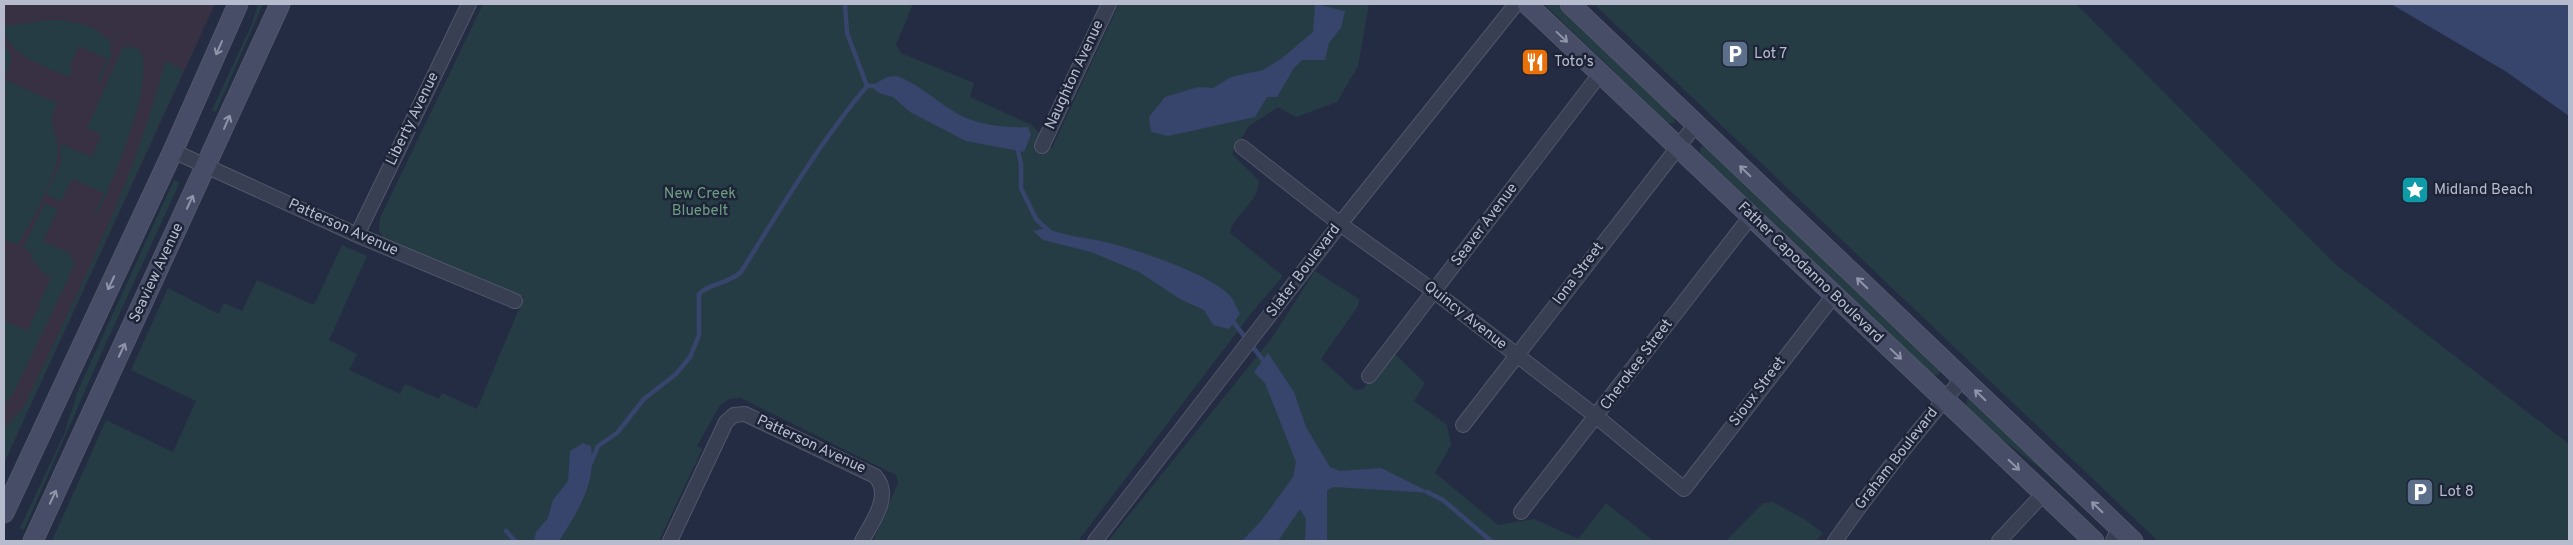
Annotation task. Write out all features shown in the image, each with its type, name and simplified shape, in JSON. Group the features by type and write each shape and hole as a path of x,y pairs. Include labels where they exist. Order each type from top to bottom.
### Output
{"main road":[{"path":"4,513 173,151 238,4"},
{"name":"Seaview Avenue","path":"32,541 207,167 280,4"},
{"name":"Father Capodanno Boulevard","path":"1527,4 2094,541"},
{"name":"Father Capodanno Boulevard","path":"1570,4 1963,378 2116,535 2133,541"}],"street":[{"name":"Liberty Avenue","path":"357,235 469,4"},
{"name":"Naughton Avenue","path":"1042,146 1108,4"},
{"name":"Slater Boulevard","path":"1095,541 1340,224 1516,4"},
{"name":"Seaver Avenue","path":"1369,376 1600,74"},
{"name":"Iona Street","path":"1463,424 1677,145 1696,124"},
{"name":"Quincy Avenue","path":"1242,147 1340,224 1435,292 1597,417 1684,489"},
{"name":"Patterson Avenue","path":"173,151 357,235 514,302"},
{"name":"Cherokee Street","path":"1521,512 1597,417 1750,216"},
{"name":"Sioux Street","path":"1684,489 1834,296"},
{"name":"Graham Boulevard","path":"1835,541 1877,481 1963,378"},
{"name":"Patterson Avenue","path":"670,541 726,422 734,415 744,414 875,476 882,486 882,499 862,541"},
{"path":"1999,541 2044,494"}],"shaded area":[{"path":"4,4 215,4 4,463"}],"green space":[{"path":"258,4 263,4 216,112 212,110 252,24"},
{"name":"New Creek Bluebelt","path":"483,4 913,4 896,45 901,53 974,83 970,97 1032,125 1052,148 1119,4 1369,4 1358,66 1337,102 1296,117 1278,107 1249,126 1232,154 1259,181 1255,196 1236,219 1230,233 1283,276 1253,311 1078,541 873,541 898,483 896,475 741,398 729,399 720,405 697,446 702,449 659,541 52,541 106,420 173,452 196,401 131,370 168,288 219,314 224,303 242,311 257,280 314,305 342,245 367,256 329,340 357,354 349,370 400,394 405,384 439,399 442,393 477,409 524,297 385,240 379,230 380,218"},
{"path":"1544,4 1557,4 1674,116 1675,123 1668,123"},
{"path":"1594,4 2076,4 2334,263 2569,444 2569,541 2158,541"},
{"path":"50,20 82,24 97,31 110,41 111,56 100,82 97,82 107,59 79,46 69,68 73,70 69,77 29,59 11,45 6,36 4,26"},
{"path":"4,45 12,57 4,79"},
{"path":"126,46 137,48 143,56 141,94 136,115 119,164 105,198 94,216 104,193 72,179 61,202 46,194 61,161 61,144 92,157 101,135 87,128 122,49"},
{"path":"165,61 182,69 183,72 4,463 4,428 24,407 103,237 138,150"},
{"path":"4,79 57,103 52,124 58,152 57,161 42,200 17,245 4,239"},
{"path":"1702,146 1707,147 1940,369 1939,375 1933,375 1701,154 1700,149"},
{"path":"174,180 180,182 102,352 24,530 20,528 64,434 79,388"},
{"path":"44,204 58,209 43,241 70,253 75,264 15,390 4,406 4,321 28,331 51,277 40,271 38,265 31,259 32,253 26,250 24,246"},
{"path":"1315,271 1359,299 1358,306 1321,359 1355,390 1363,389 1387,357 1394,353 1425,383 1414,401 1447,425 1451,445 1435,473 1498,525 1534,519 1578,539 1606,503 1654,541 1108,541 1271,339"},
{"path":"1967,399 1972,399 2099,523 2041,469 1998,436 1966,406"},
{"path":"1773,502 1804,519 1823,533 1816,541 1726,541 1763,503"}],"water":[{"path":"1315,4 1345,11 1341,28 1329,43 1325,60 1302,60 1294,68 1277,97 1267,97 1255,117 1168,136 1151,132 1149,117 1165,97 1198,87 1213,88 1231,77 1263,70 1281,59 1313,32"},
{"path":"2391,4 2569,4 2569,116 2505,71"},
{"path":"897,76 912,83 953,111 970,120 999,126 1028,127 1031,135 1024,152 966,141 910,112 893,97 879,93 871,86 887,77"},
{"path":"1046,228 1122,246 1174,264 1208,280 1222,289 1231,297 1240,314 1229,329 1213,325 1204,310 1180,299 1139,272 1091,252 1043,240 1033,231"},
{"path":"1268,353 1294,392 1306,427 1330,467 1340,471 1381,468 1431,493 1334,487 1327,490 1327,541 1305,541 1306,519 1300,509 1278,541 1242,541 1261,521 1293,477 1296,462 1265,383 1254,372"},
{"path":"583,443 591,446 592,459 589,484 579,508 559,541 534,541 536,532 548,518 553,500 568,481 570,451"}],"waterway":[{"path":"845,4 847,33 867,86"},
{"path":"591,463 598,446 617,433 644,399 676,374 690,357 699,335 699,294 703,290 730,279 741,272 801,176 833,130 867,86 876,86"},
{"path":"1017,146 1021,164 1021,188 1036,219 1049,231"},
{"path":"1231,319 1266,364"},
{"path":"1427,492 1443,500 1491,541"},
{"path":"506,531 515,541"}],"place":[{"name":"Lot 7","path":"1735,54"},
{"name":"Toto's","path":"1535,62"},
{"name":"Midland Beach","path":"2415,190"},
{"name":"Lot 8","path":"2420,492"}]}
